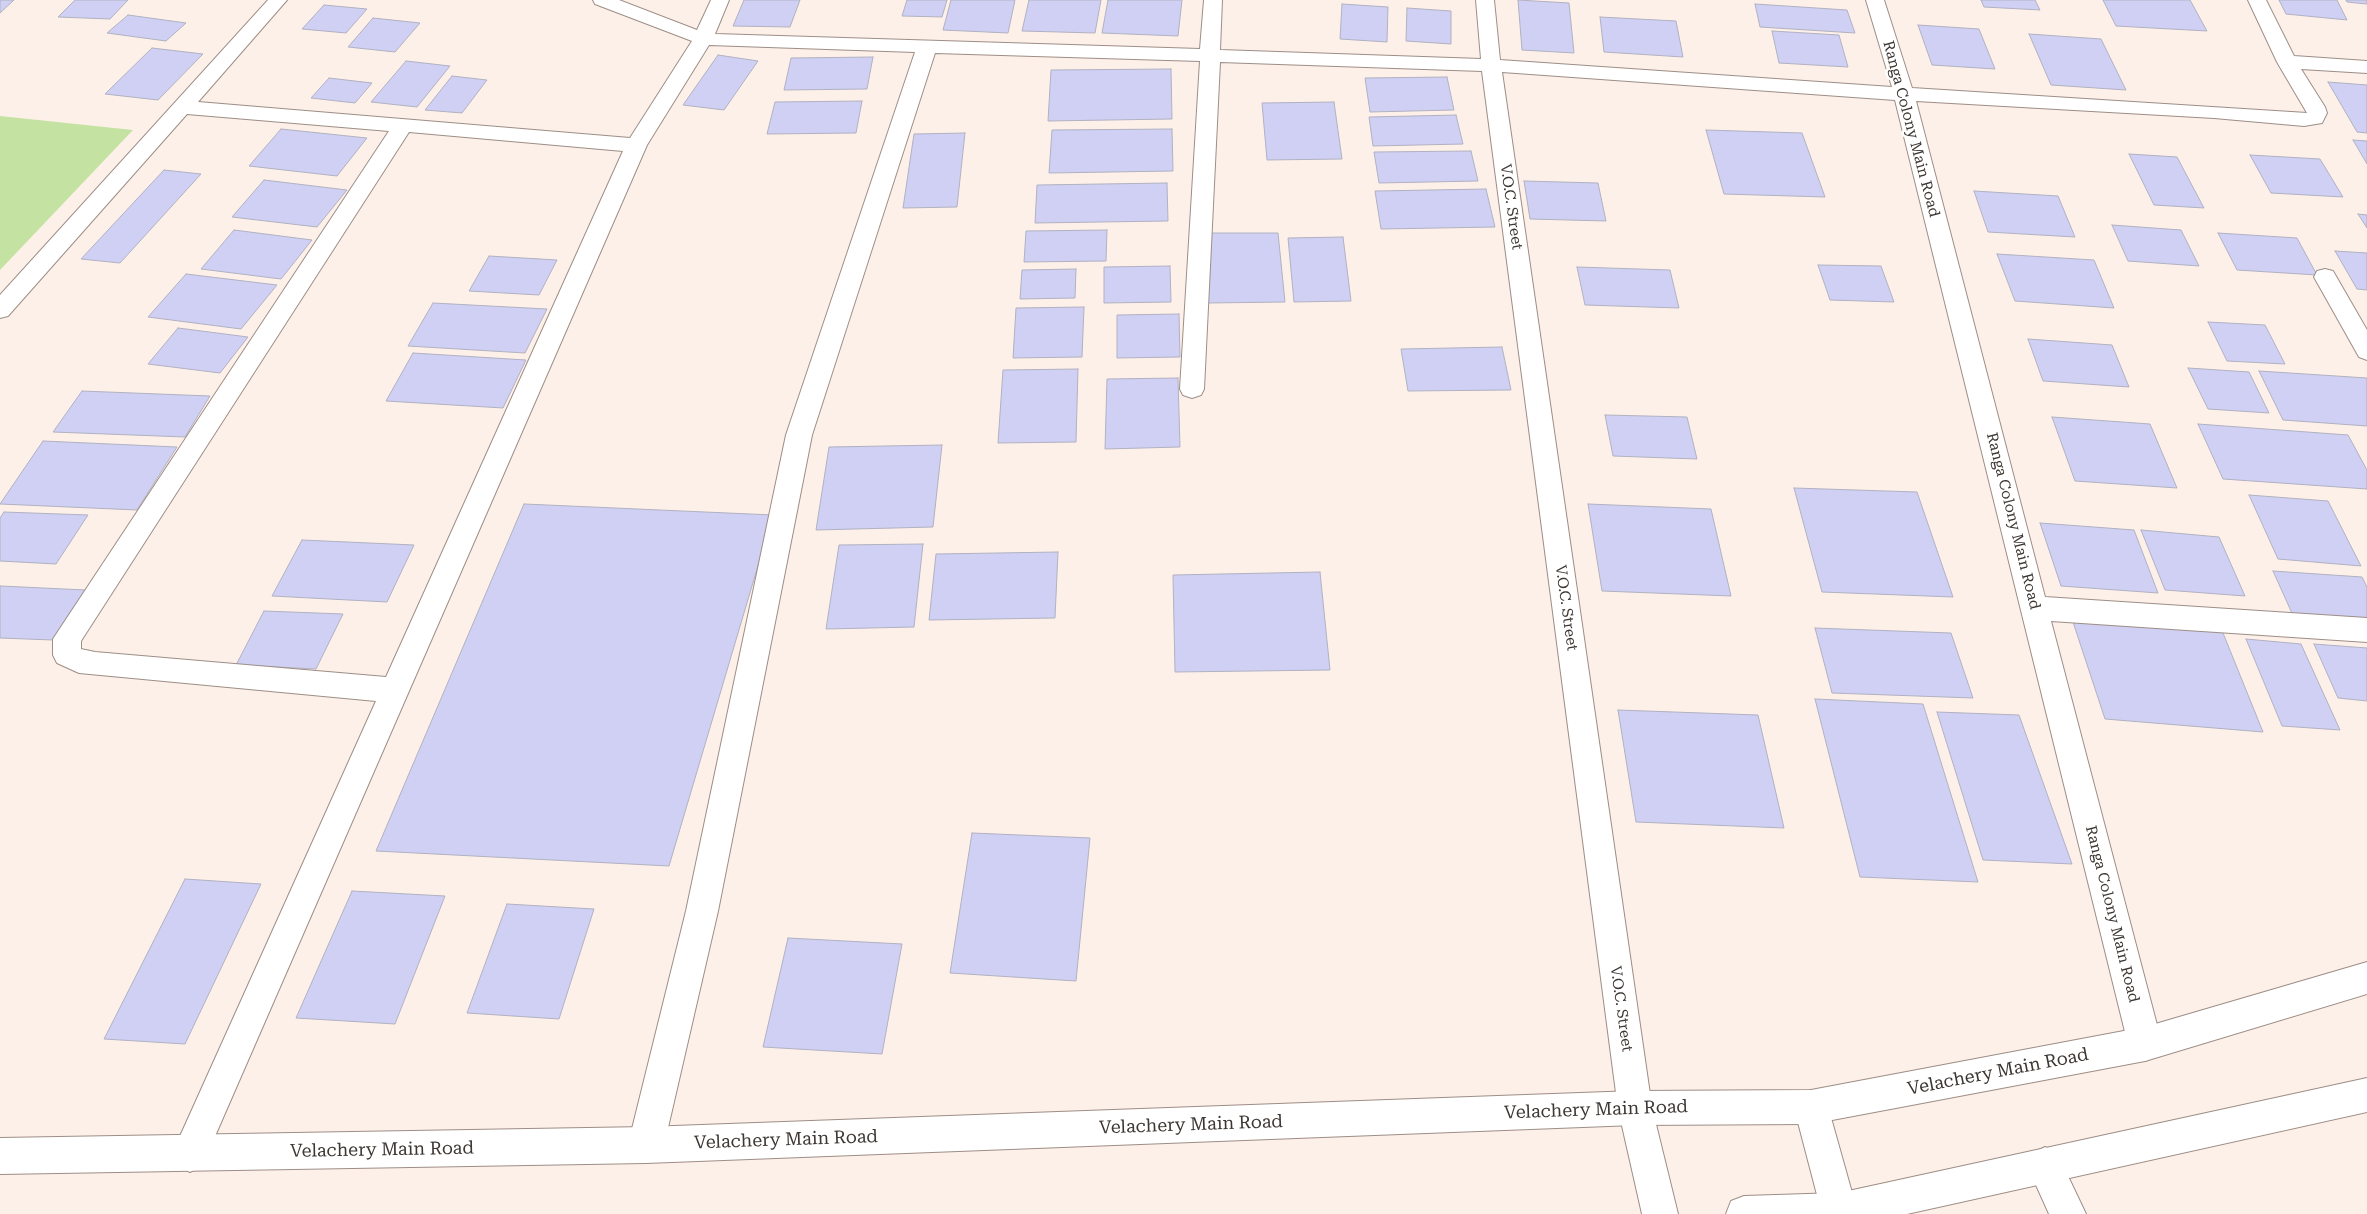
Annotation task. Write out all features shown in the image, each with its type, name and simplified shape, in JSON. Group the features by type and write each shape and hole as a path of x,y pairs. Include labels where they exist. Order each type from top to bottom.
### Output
{"street":[{"path":"0,310 278,0"},
{"path":"602,0 703,39 1491,65 1904,94 2214,112 2304,120 2315,118 2317,114 2316,107 2287,62 2258,0"},
{"path":"190,1154 636,145 703,39 720,0"},
{"path":"1192,389 1213,0"},
{"name":"V.O.C. Street","path":"1485,0 1491,65 1635,1108 1660,1214"},
{"name":"Ranga Colony Main Road","path":"1875,0 1904,94 2145,1044"},
{"path":"646,1145 702,911 799,435 927,46"},
{"path":"2287,62 2367,67"},
{"path":"181,107 636,145"},
{"path":"395,690 95,664 79,661 67,655 67,639 403,125"},
{"path":"2325,277 2367,350"},
{"path":"2034,608 2367,630"},
{"name":"Velachery Main Road","path":"0,1156 646,1145 1635,1108 1811,1107 2145,1044 2367,978"},
{"path":"1744,1214 1839,1212 2367,1095"},
{"path":"1811,1107 1839,1212"},
{"path":"2045,1165 2068,1214"}],"green space":[{"path":"0,116 133,130 0,270"}],"building":[{"path":"0,0 14,0 0,13"},
{"path":"75,0 128,0 110,19 58,17"},
{"path":"744,0 800,0 790,27 733,26"},
{"path":"907,0 947,0 942,17 902,16"},
{"path":"951,0 1015,0 1008,33 943,30"},
{"path":"1029,0 1101,0 1095,33 1022,31"},
{"path":"1108,0 1182,0 1178,36 1102,33"},
{"path":"1518,0 1569,3 1574,53 1522,50"},
{"path":"1981,0 2035,0 2040,10 1984,7"},
{"path":"2103,0 2190,0 2207,31 2116,26"},
{"path":"2279,0 2337,0 2347,20 2286,14"},
{"path":"2346,0 2367,0 2367,4 2347,2"},
{"path":"1342,4 1388,7 1387,42 1340,39"},
{"path":"1755,4 1847,10 1855,33 1760,27"},
{"path":"324,5 367,9 346,33 302,29"},
{"path":"1407,8 1451,11 1451,44 1406,41"},
{"path":"128,15 186,23 166,41 107,33"},
{"path":"1600,17 1676,21 1683,57 1604,52"},
{"path":"373,18 420,23 395,52 348,47"},
{"path":"1918,25 1979,29 1995,69 1932,65"},
{"path":"1772,31 1839,35 1848,67 1779,63"},
{"path":"2029,34 2101,39 2126,90 2051,85"},
{"path":"152,48 203,54 158,100 105,94"},
{"path":"718,55 758,61 724,110 683,105"},
{"path":"873,57 867,89 784,90 791,58"},
{"path":"406,61 450,66 417,107 371,102"},
{"path":"1171,69 1172,119 1048,121 1051,70"},
{"path":"452,76 487,80 462,113 425,110"},
{"path":"1447,77 1454,110 1370,112 1365,78"},
{"path":"329,78 372,83 355,103 311,98"},
{"path":"2328,82 2367,85 2367,133 2357,132"},
{"path":"862,101 856,133 767,134 775,102"},
{"path":"1334,102 1342,159 1267,160 1262,103"},
{"path":"1456,115 1463,144 1373,146 1369,117"},
{"path":"281,129 367,138 337,176 249,166"},
{"path":"1172,129 1173,171 1049,173 1052,130"},
{"path":"1706,130 1802,133 1825,197 1724,194"},
{"path":"965,133 957,207 903,208 914,134"},
{"path":"2353,140 2367,141 2367,164"},
{"path":"1471,151 1478,181 1379,183 1374,152"},
{"path":"2129,154 2177,157 2204,208 2154,205"},
{"path":"2250,155 2320,159 2343,197 2271,193"},
{"path":"164,170 201,174 120,263 81,259"},
{"path":"264,180 347,190 317,227 232,217"},
{"path":"1524,181 1598,183 1606,221 1530,219"},
{"path":"1167,183 1168,221 1035,223 1037,185"},
{"path":"1486,189 1495,227 1381,229 1375,191"},
{"path":"1974,191 2058,196 2075,237 1988,232"},
{"path":"2358,214 2367,215 2367,228"},
{"path":"2112,225 2181,230 2199,266 2128,261"},
{"path":"234,230 312,240 281,279 201,269"},
{"path":"1107,230 1106,261 1024,262 1026,231"},
{"path":"1205,233 1278,233 1285,302 1208,303"},
{"path":"2218,233 2297,238 2317,275 2237,270"},
{"path":"1343,237 1351,301 1294,302 1288,238"},
{"path":"2335,251 2367,253 2367,290 2357,289"},
{"path":"1997,254 2094,260 2114,308 2015,301"},
{"path":"489,256 557,260 539,295 469,291"},
{"path":"1818,265 1881,266 1894,302 1830,300"},
{"path":"1170,266 1171,302 1104,303 1104,267"},
{"path":"1577,267 1670,270 1679,308 1585,305"},
{"path":"1076,269 1075,298 1020,299 1022,270"},
{"path":"186,274 277,285 241,329 148,317"},
{"path":"433,303 547,309 525,353 408,346"},
{"path":"1084,307 1082,357 1013,358 1016,308"},
{"path":"1179,314 1180,357 1117,358 1117,315"},
{"path":"2208,322 2265,325 2285,364 2227,361"},
{"path":"178,328 248,337 220,373 148,364"},
{"path":"2028,339 2112,345 2129,387 2043,381"},
{"path":"1502,347 1511,390 1408,391 1401,349"},
{"path":"413,353 526,360 503,408 386,401"},
{"path":"2188,368 2249,372 2269,413 2208,409"},
{"path":"1078,369 1076,442 998,443 1003,370"},
{"path":"2259,371 2367,378 2367,426 2283,420"},
{"path":"1178,378 1180,447 1105,449 1107,379"},
{"path":"82,391 210,396 185,437 53,432"},
{"path":"1605,415 1687,417 1697,459 1613,456"},
{"path":"2052,417 2150,424 2177,488 2075,481"},
{"path":"2198,424 2348,435 2367,470 2367,489 2223,479"},
{"path":"43,441 177,447 137,510 0,504"},
{"path":"942,445 933,527 816,530 829,447"},
{"path":"1794,488 1917,492 1953,597 1822,592"},
{"path":"2249,495 2328,501 2361,566 2278,559"},
{"path":"524,504 773,515 669,866 376,851"},
{"path":"1588,504 1711,509 1731,596 1602,591"},
{"path":"4,512 88,515 56,564 0,561 0,518"},
{"path":"2040,523 2134,530 2158,593 2061,586"},
{"path":"2141,530 2219,537 2245,596 2165,590"},
{"path":"302,540 414,545 387,602 272,596"},
{"path":"923,544 914,627 826,629 839,545"},
{"path":"1058,552 1055,618 929,620 936,554"},
{"path":"2273,571 2362,577 2367,587 2367,626 2295,620"},
{"path":"1320,572 1330,670 1175,672 1173,575"},
{"path":"0,586 86,590 53,640 0,638"},
{"path":"264,611 343,614 316,669 236,665"},
{"path":"2071,616 2221,628 2263,732 2105,719"},
{"path":"1815,628 1951,633 1973,698 1832,693"},
{"path":"2246,639 2301,644 2340,730 2282,726"},
{"path":"2314,644 2367,648 2367,701 2338,698"},
{"path":"1815,699 1923,704 1978,882 1860,877"},
{"path":"1618,710 1758,715 1784,828 1636,822"},
{"path":"1937,712 2019,715 2072,864 1983,860"},
{"path":"972,833 1090,838 1076,981 950,973"},
{"path":"185,879 261,884 185,1044 104,1039"},
{"path":"352,891 445,896 395,1024 296,1018"},
{"path":"507,904 594,909 559,1019 467,1013"},
{"path":"788,938 902,944 882,1054 763,1047"}]}
